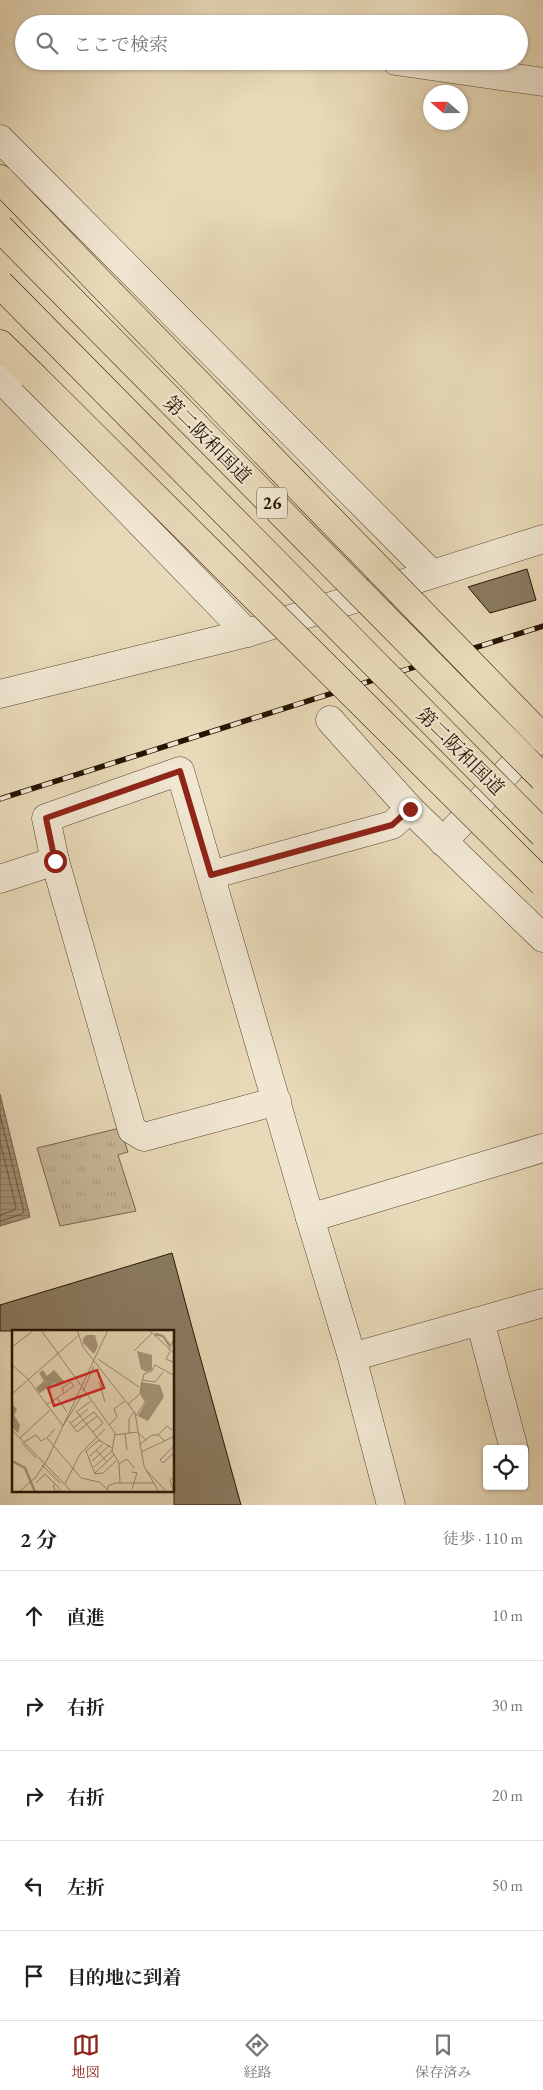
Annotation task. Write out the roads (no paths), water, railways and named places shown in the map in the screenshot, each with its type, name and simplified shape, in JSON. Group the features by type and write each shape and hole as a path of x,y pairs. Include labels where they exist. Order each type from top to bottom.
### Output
{"highway":[{"path":"0,179 543,738"},
{"name":"第二阪和国道","path":"0,228 543,778"},
{"name":"第二阪和国道","path":"0,284 543,834"},
{"path":"0,344 543,883"}],"street":[{"path":"459,70 543,82"},
{"path":"0,138 432,574"},
{"path":"0,378 247,633"},
{"path":"0,694 247,633 543,539"},
{"path":"330,720 410,809 543,938"},
{"path":"444,842 543,734"},
{"path":"277,1101 144,1137 132,1130 55,861 46,818 180,771 277,1101 310,1218 352,1357 391,1505"},
{"path":"211,875 392,825 410,809"},
{"path":"0,879 55,861"},
{"path":"310,1218 543,1148"},
{"path":"352,1357 543,1303"},
{"path":"480,1321 513,1445"}],"water":[{"path":"0,1094 30,1217 0,1226"}],"railway":[{"path":"0,799 543,626"}]}
